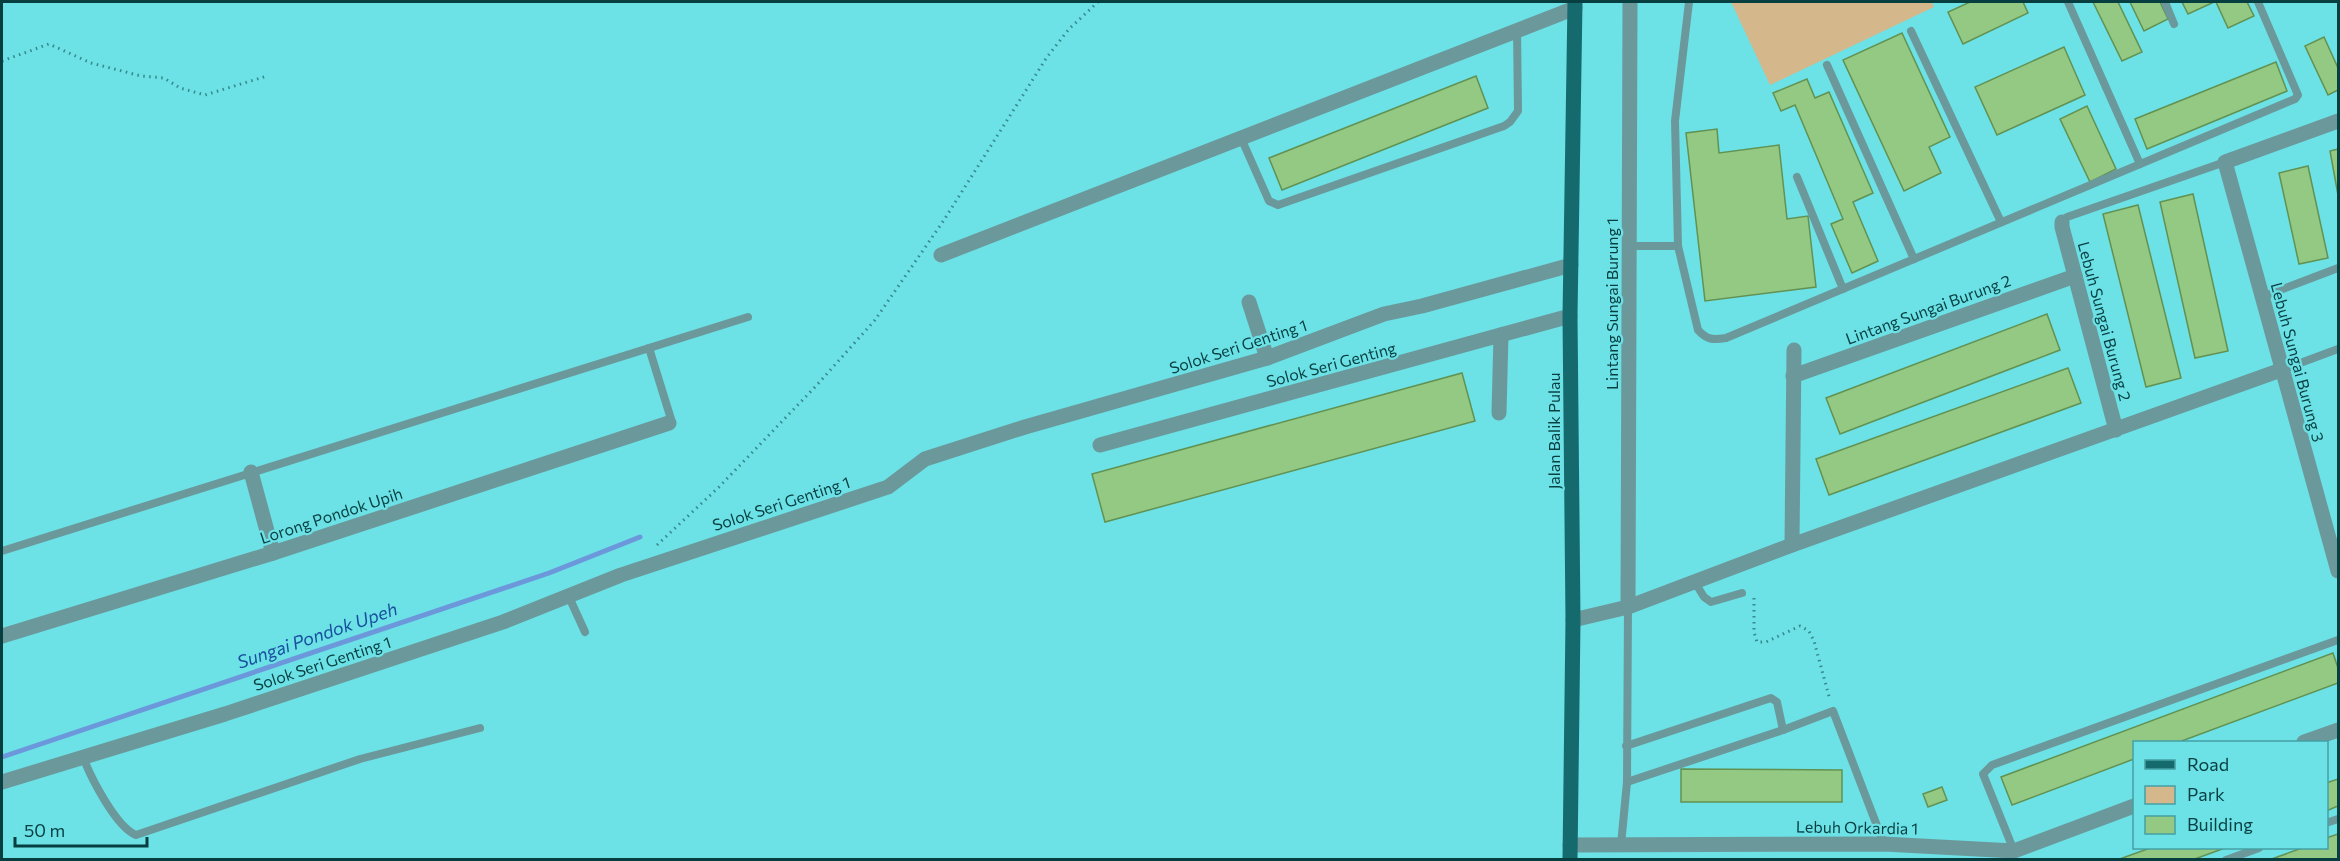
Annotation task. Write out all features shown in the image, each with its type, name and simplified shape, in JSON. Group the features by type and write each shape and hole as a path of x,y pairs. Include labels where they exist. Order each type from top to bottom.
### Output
{"main road":[{"name":"Jalan Balik Pulau","path":"1570,852 1573,620 1570,316 1575,4"}],"street":[{"name":"Lintang Sungai Burung 1","path":"1628,607 1630,2"},
{"path":"941,255 1517,30 1575,4"},
{"path":"2225,162 2338,120"},
{"name":"Lebuh Sungai Burung 3","path":"2225,162 2338,571"},
{"name":"Lebuh Sungai Burung 2","path":"2062,222 2116,430"},
{"name":"Solok Seri Genting 1","path":"2,782 225,714 503,622 621,575 888,487 925,459 1024,427 1268,358 1384,314 1422,306 1571,265"},
{"name":"Lintang Sungai Burung 2","path":"1793,376 2075,276"},
{"path":"1249,302 1268,358"},
{"name":"Solok Seri Genting","path":"1100,446 1570,316"},
{"path":"1499,413 1501,335"},
{"path":"1792,545 1794,350"},
{"path":"1573,620 1628,607 1792,545 2281,369"},
{"name":"Lorong Pondok Upih","path":"2,636 273,553 669,423"},
{"path":"251,472 273,553"},
{"path":"2307,741 2338,730"},
{"name":"Lebuh Orkardia 1","path":"1570,852 1884,844 2016,855 2133,806"}],"lane":[{"path":"1689,2 1675,121 1678,246 1698,330 1705,338 1714,340 1726,338 2297,97 2258,2"},
{"path":"2068,2 2140,164"},
{"path":"2165,2 2174,24"},
{"path":"1241,138 1269,201 1278,205 1504,126 1518,111 1517,30"},
{"path":"1911,32 2001,222"},
{"path":"1827,65 1914,259"},
{"path":"2062,222 2067,217 2225,162"},
{"path":"1797,177 1843,289"},
{"path":"1629,246 1678,246"},
{"path":"2262,297 2338,268"},
{"path":"2,551 747,317"},
{"path":"649,348 671,419 669,423"},
{"path":"2281,369 2338,349"},
{"path":"1694,581 1704,597 1711,602 1742,593"},
{"path":"569,597 585,632"},
{"path":"1620,852 1627,782 1628,607"},
{"path":"2016,855 1983,774 1992,765 2338,640"},
{"path":"1626,746 1771,698 1777,702 1783,730"},
{"path":"1627,782 1833,711 1884,844"},
{"path":"83,756 104,798 129,832 136,835 360,759 480,728"},
{"path":"2226,860 2256,849"}],"path":[{"path":"649,552 719,487 816,386 875,320 944,220 1047,57 1069,29 1098,2"},
{"path":"2,61 50,44 91,63 141,76 164,78 180,88 205,95 267,76"},
{"path":"1742,593 1750,594 1754,598 1754,632 1757,642 1766,642 1800,626 1809,631 1833,711"}],"green space":[{"path":"1731,2 1932,2 1934,7 1770,85"}],"building":[{"path":"1970,2 2023,2 2028,13 1963,44 1948,12"},
{"path":"2093,2 2118,2 2142,52 2122,61"},
{"path":"2130,2 2160,2 2168,19 2144,31"},
{"path":"2182,2 2211,2 2212,3 2188,14"},
{"path":"2216,2 2247,2 2254,16 2228,28"},
{"path":"1902,33 1950,137 1929,147 1941,173 1904,191 1843,60"},
{"path":"2324,37 2338,68 2338,90 2328,95 2305,46"},
{"path":"2064,47 2085,95 1997,135 1975,87"},
{"path":"2276,62 2287,91 2147,149 2135,119"},
{"path":"1476,76 1488,108 1282,190 1269,158"},
{"path":"1807,79 1815,98 1829,92 1873,193 1853,202 1878,261 1852,273 1831,224 1843,219 1795,105 1781,111 1773,93"},
{"path":"2087,106 2116,169 2090,182 2060,119"},
{"path":"1717,129 1719,153 1779,145 1787,219 1808,216 1816,287 1705,301 1686,133"},
{"path":"2338,149 2338,195 2330,151"},
{"path":"2308,166 2328,258 2299,264 2279,173"},
{"path":"2193,194 2228,351 2195,358 2160,202"},
{"path":"2138,205 2181,378 2146,387 2103,214"},
{"path":"2047,314 2060,350 1840,434 1826,398"},
{"path":"2068,368 2081,403 1829,495 1816,459"},
{"path":"1462,373 1475,421 1105,522 1092,474"},
{"path":"2333,653 2338,668 2338,683 2182,741 2133,741 2133,759 2012,805 2001,777"},
{"path":"1681,769 1842,770 1842,802 1681,802"},
{"path":"2338,779 2338,806 2328,810 2328,782"},
{"path":"1942,787 1947,800 1928,807 1923,794"},
{"path":"2338,834 2338,860 2269,860 2299,849 2328,849 2328,837"},
{"path":"2147,849 2222,849 2192,860 2117,860"}],"waterway":[{"name":"Sungai Pondok Upeh","path":"2,757 549,573 640,537"}]}
